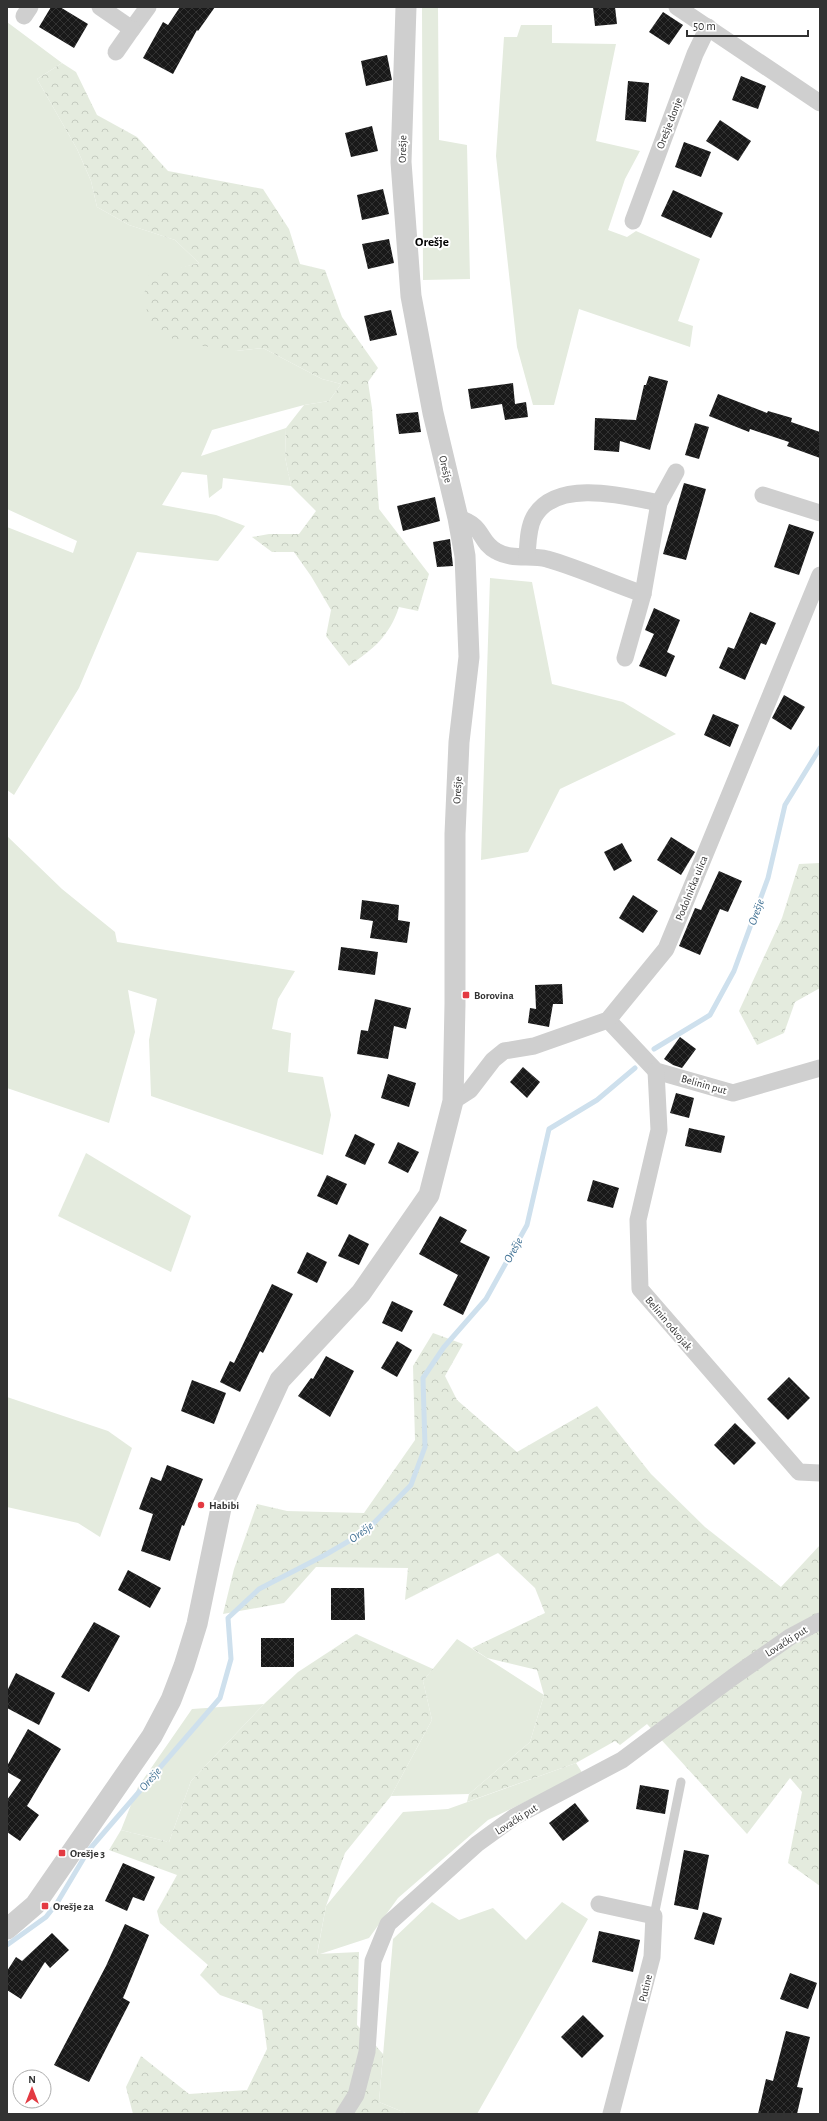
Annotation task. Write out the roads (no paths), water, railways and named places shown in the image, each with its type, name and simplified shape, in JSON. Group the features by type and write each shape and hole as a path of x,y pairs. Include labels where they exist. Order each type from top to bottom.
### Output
{"street":[{"path":"100,7 132,29"},
{"path":"116,52 148,7"},
{"name":"Orešje","path":"7,1929 35,1905 56,1878 152,1736 170,1700 194,1631 221,1508 280,1380 361,1293 429,1195 453,1101 455,1004 455,834 460,742 469,657 464,556 458,518 433,413 411,296 401,162 406,7"},
{"path":"677,7 820,103"},
{"name":"Orešje donje","path":"633,221 695,54 708,27"},
{"path":"625,658 642,594 659,503 676,472"},
{"path":"527,556 528,536 534,517 544,505 555,499 579,493 603,493 659,503"},
{"path":"763,494 820,512"},
{"path":"458,518 470,522 480,531 495,551 508,556 527,556 547,559 642,594"},
{"name":"Podolnička ulica","path":"608,1020 666,949 820,575"},
{"path":"453,1101 470,1090 493,1060 504,1051 534,1046 608,1020 656,1071"},
{"name":"Belinin put","path":"656,1071 733,1093 820,1068"},
{"name":"Belinin odvojak","path":"656,1071 659,1130 638,1220 640,1289 799,1472 820,1473"},
{"name":"Lovački put","path":"344,2114 356,2095 367,2052 373,1961 388,1924 477,1844 514,1817 622,1760 739,1672 790,1637 820,1621"},
{"path":"599,1904 654,1916"},
{"name":"Putine","path":"611,2114 652,1957 654,1916"}],"lane":[{"path":"654,1916 681,1782"}],"waterway":[{"name":"Orešje","path":"654,1049 710,1015 734,971 768,878 785,805 820,748"},
{"name":"Orešje","path":"7,1945 46,1917 57,1903 88,1851 220,1698 231,1659 228,1618 259,1589 325,1555 366,1531 411,1485 425,1447 423,1378 444,1347 486,1299 527,1225 549,1129 597,1100 635,1068"}],"place":[{"name":"Borovina","path":"466,995"},
{"name":"Habibi","path":"201,1505"},
{"name":"Orešje 3","path":"62,1853"},
{"name":"Orešje 2a","path":"45,1906"}],"district":[{"name":"Orešje","path":"432,241"}]}
